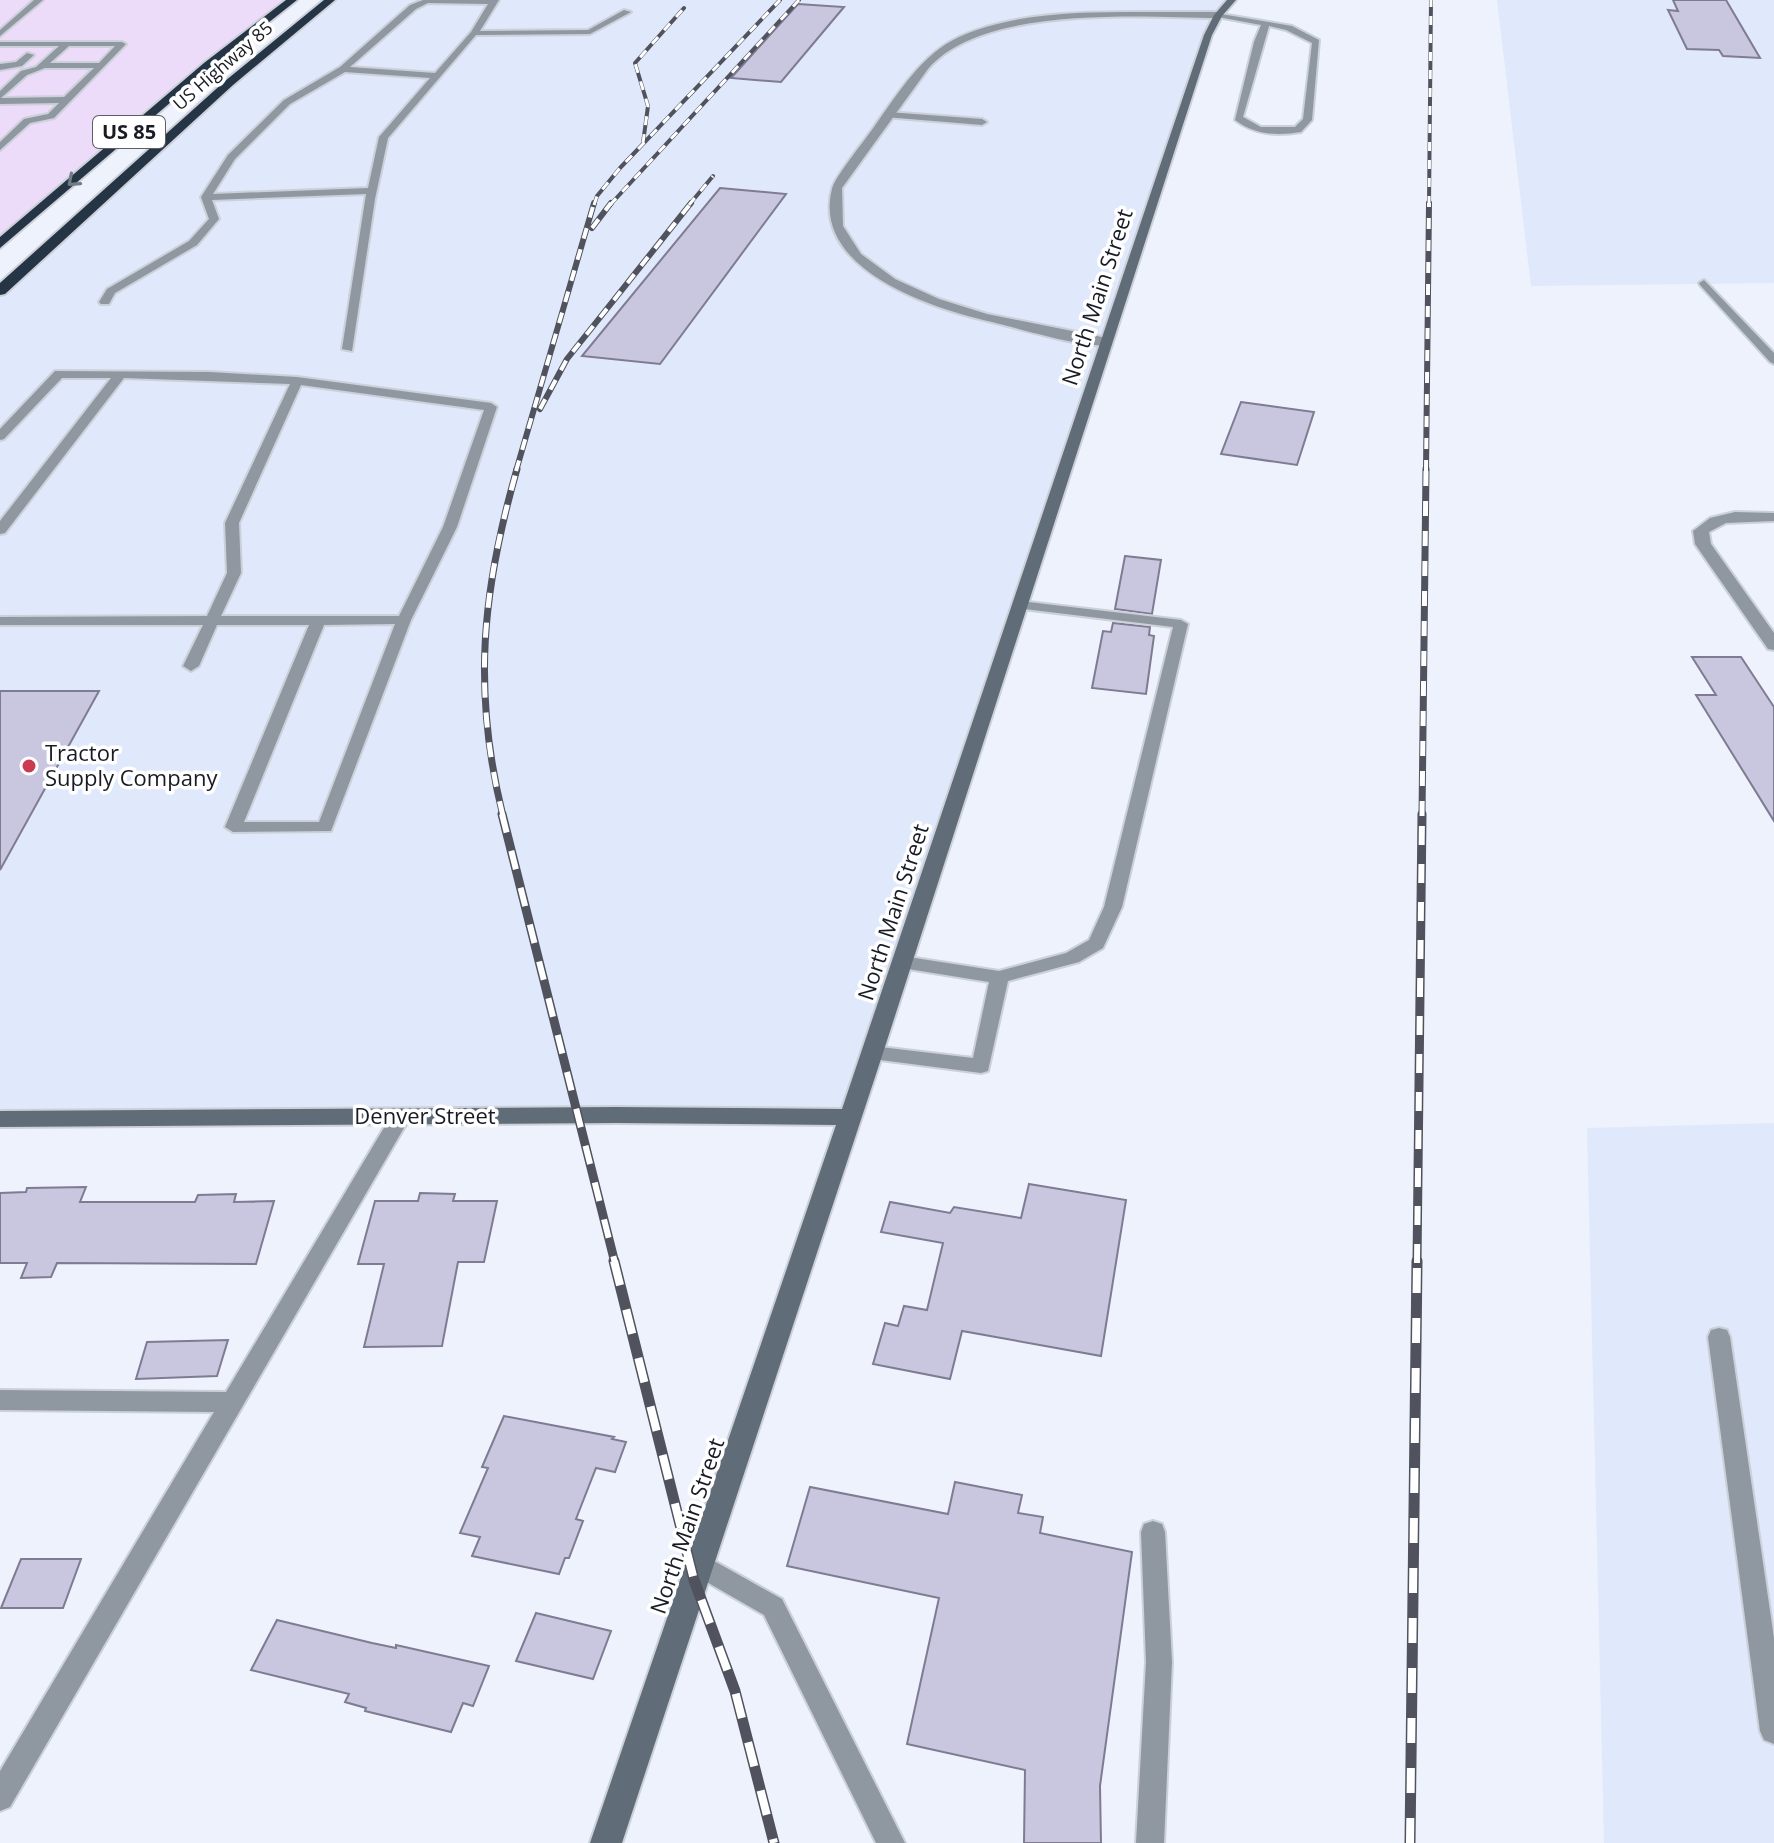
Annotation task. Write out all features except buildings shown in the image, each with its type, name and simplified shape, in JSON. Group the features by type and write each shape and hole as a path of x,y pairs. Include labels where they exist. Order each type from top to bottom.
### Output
{"highway":[{"name":"US Highway 85","path":"0,244 208,65 291,0"},
{"name":"US Highway 85","path":"0,291 229,83 330,0"}],"street":[{"path":"1107,342 1013,324 926,299 887,280 857,256 840,233 833,202 837,188 888,115 933,58 946,48 977,35 1033,22 1225,8"},
{"name":"North Main Street","path":"606,1843 872,1053 1208,35 1225,8"},
{"path":"1774,517 1720,519 1701,531 1703,544 1774,645"},
{"name":"Denver Street","path":"0,1119 849,1117"}],"lane":[{"path":"0,34 39,0"},
{"path":"206,197 231,157 287,102 343,69 413,7 427,1 495,1"},
{"path":"348,349 372,191 384,137 474,33 495,1"},
{"path":"1225,8 1289,28 1316,42 1307,120 1298,130 1269,132 1247,126 1238,118 1266,23"},
{"path":"474,33 590,32 627,12"},
{"path":"0,44 122,44 51,116 27,121 0,147"},
{"path":"0,67 19,64 44,44"},
{"path":"43,69 67,44"},
{"path":"0,55 30,55"},
{"path":"1,97 24,73 43,69 98,69"},
{"path":"78,73 98,69"},
{"path":"343,69 438,76"},
{"path":"14,82 32,82"},
{"path":"69,82 86,82"},
{"path":"1,97 20,92"},
{"path":"60,92 77,92"},
{"path":"1,97 69,100"},
{"path":"888,115 982,122"},
{"path":"0,133 15,133"},
{"path":"206,197 372,191"},
{"path":"105,302 111,291 193,243 214,219 206,197"},
{"path":"1704,283 1774,360"},
{"path":"0,436 59,374 297,381 491,407 450,527 404,620 325,827 233,827 318,621"},
{"path":"0,530 120,375"},
{"path":"191,666 234,573 232,523 297,381"},
{"path":"902,962 999,977 1072,958 1097,944 1113,907 1181,624 1020,605"},
{"path":"0,621 404,620"},
{"path":"872,1053 981,1066 999,977"},
{"path":"0,1797 401,1116"},
{"path":"1719,1337 1774,1731"},
{"path":"0,1400 232,1402"},
{"path":"1150,1843 1159,1662 1153,1532"},
{"path":"700,1565 773,1607 891,1843"}],"shaded area":[{"path":"0,0 291,0 0,244"},
{"path":"330,0 1232,0 1218,15 849,1117 0,1119 0,291 198,110"},
{"path":"1497,0 1774,0 1774,283 1531,286"},
{"path":"1774,1123 1774,1843 1604,1843 1587,1128"}],"railway":[{"path":"594,205 597,196 620,168 780,0"},
{"path":"610,205 799,0"},
{"path":"1429,205 1431,0"},
{"path":"643,143 648,106 635,63 684,8"},
{"path":"689,205 713,176"},
{"path":"516,471 594,203"},
{"path":"592,228 611,203"},
{"path":"540,409 567,359 691,203"},
{"path":"1426,471 1429,203"},
{"path":"503,816 487,726 485,641 496,557 517,469"},
{"path":"1422,816 1426,469"},
{"path":"502,814 615,1263"},
{"path":"1417,1263 1422,814"},
{"path":"614,1261 694,1580 735,1691 774,1843"},
{"path":"1410,1843 1417,1261"}],"place":[{"name":"Tractor Supply Company","path":"29,766"}]}
